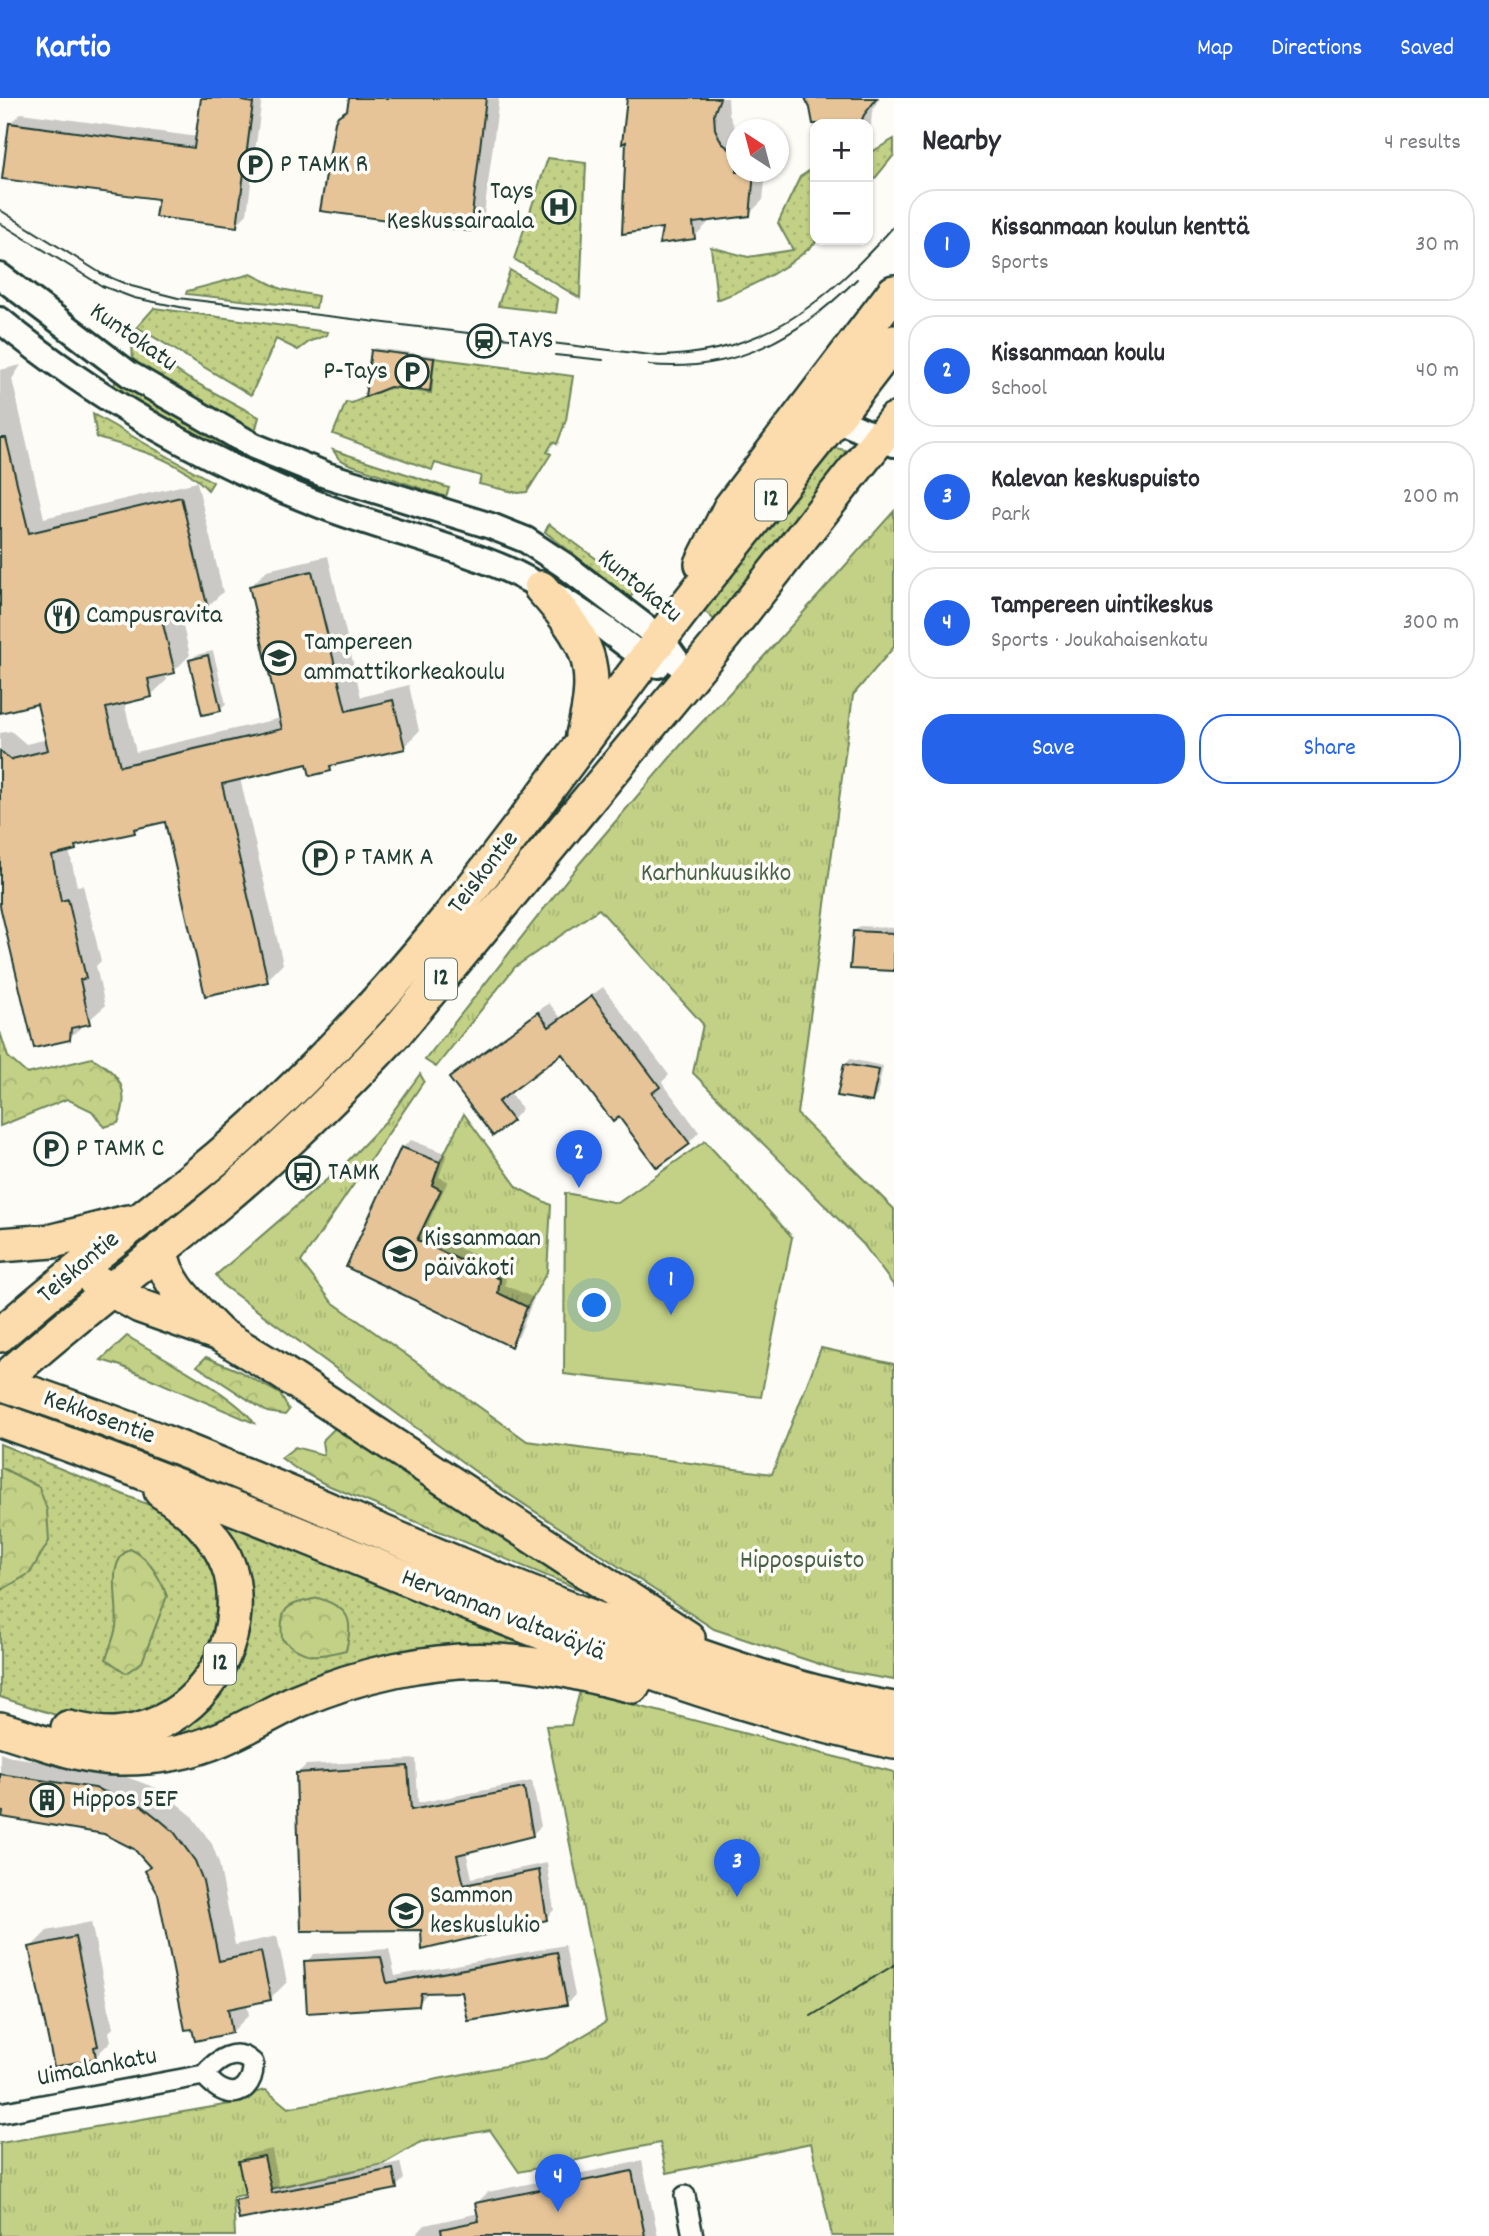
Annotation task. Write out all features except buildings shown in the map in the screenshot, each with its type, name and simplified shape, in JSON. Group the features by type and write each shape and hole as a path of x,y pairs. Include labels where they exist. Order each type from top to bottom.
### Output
{"highway":[{"name":"12","path":"704,582 702,565 730,508 894,292"},
{"name":"Teiskontie","path":"10,1326 76,1269 201,1171 291,1090 349,1031 440,928 519,828 704,582 837,418 894,342"},
{"name":"Teiskontie","path":"0,1383 218,1203 279,1149 342,1089 397,1031 890,434"},
{"path":"541,588 574,629 584,645 589,662 593,685 581,744"},
{"name":"12","path":"0,1245 53,1241 137,1220"},
{"path":"53,1241 70,1257 80,1283 77,1310 64,1328"},
{"path":"161,1249 164,1265 176,1287 219,1334"},
{"path":"76,1269 110,1290 158,1313 219,1334 415,1458 731,1666"},
{"name":"Kekkosentie","path":"0,1383 136,1430 198,1455"},
{"name":"Kekkosentie","path":"0,1420 122,1464"},
{"name":"Hervannan valtaväylä","path":"198,1455 542,1599 731,1666 860,1703 894,1709"},
{"name":"12","path":"0,1707 63,1727 114,1734 153,1725 171,1717 199,1695 218,1669 233,1627 234,1585 221,1550 203,1525 178,1502 122,1464"},
{"name":"Hervannan valtaväylä","path":"122,1464 529,1628 773,1712 894,1742"},
{"path":"0,1729 91,1755 121,1758 176,1753 221,1739 299,1701 357,1681 421,1666 464,1661 497,1661 570,1670 655,1692 701,1689"}],"street":[{"name":"Kuntokatu","path":"0,276 129,374 212,424 291,462 491,526 526,540 564,565 653,649 689,678"},
{"name":"Kuntokatu","path":"0,320 31,345 117,403 232,466 320,505 509,570 604,628 653,649"},
{"path":"805,407 890,434"},
{"name":"Uimalankatu","path":"0,2113 204,2075"},
{"path":"685,2196 693,2236"}],"green space":[{"path":"894,139 894,155 873,181 873,151"},
{"path":"548,158 586,163 580,298 514,259"},
{"path":"810,170 810,245 812,245 771,275 717,300 711,247 748,257 793,250 778,223 800,177"},
{"path":"510,270 558,299 556,313 498,306"},
{"path":"251,274 281,289 318,296 316,308 186,294 187,291"},
{"path":"154,308 328,332 298,350 276,339 251,395 137,327"},
{"path":"132,341 189,379 259,417 255,432 133,363"},
{"path":"434,358 573,376 566,420 557,444 553,442 547,452 551,454 527,492 518,493 479,484 481,476 435,463 432,470 333,434 346,402 352,403 390,387 431,393"},
{"path":"119,380 245,453 242,459 146,409 114,387"},
{"path":"93,414 213,482 208,490 184,470 157,456 97,438"},
{"path":"835,448 845,450 849,456 719,624 701,608 827,453"},
{"path":"333,450 449,488 446,497 349,464 339,459"},
{"name":"Karhunkuusikko","path":"894,511 894,647 853,695 797,1114 894,1209 894,1286 863,1244 693,1073 703,1024 599,909 515,967 436,1067 425,1060 580,863 686,739"},
{"path":"549,524 636,588 631,597 545,532"},
{"path":"0,1032 8,1057 27,1074 92,1058 102,1064 121,1085 124,1102 118,1123 104,1127 92,1111 67,1099 0,1126"},
{"name":"Hippospuisto","path":"420,1074 424,1081 301,1262 332,1302 527,1441 772,1474 821,1348 894,1364 894,1680 837,1670 714,1629 484,1478 224,1286 216,1275 345,1164 386,1121"},
{"path":"464,1114 518,1188 551,1205 547,1272 527,1307 498,1293 500,1278 417,1240 441,1190 432,1185 440,1162"},
{"path":"705,1141 792,1237 761,1397 564,1374 565,1193 618,1203"},
{"path":"127,1336 215,1389 232,1401 254,1423 101,1360"},
{"path":"206,1357 237,1370 280,1394 289,1410 285,1415 267,1412 197,1366"},
{"path":"335,1428 355,1433 594,1592 576,1588 325,1484 281,1458 295,1447 324,1455 322,1441"},
{"path":"0,1444 174,1515 198,1538 222,1592 214,1660 155,1716 71,1720 0,1697 0,1591 4,1589 39,1487 0,1467"},
{"path":"0,1467 39,1487 47,1510 49,1541 30,1573 0,1591"},
{"path":"204,1513 535,1648 508,1650 208,1736 128,1744 198,1715 218,1698 233,1673 244,1646"},
{"path":"130,1549 148,1563 167,1596 142,1662 126,1673 106,1659 116,1627 117,1563"},
{"path":"318,1598 337,1606 347,1616 349,1630 346,1650 327,1654 305,1654 282,1639 284,1612 299,1602"},
{"path":"580,1691 894,1772 894,2236 832,2236 811,2143 667,2173 660,2143 519,2172 490,2130 421,2142 383,2164 233,2197 235,2236 0,2236 0,2143 242,2102 257,2092 266,2090 288,2108 546,2058 606,2022 546,1726 571,1725"}],"tram line":[{"path":"0,210 102,274 131,286 178,298 659,356 697,353 732,345 763,334 791,319 843,278 894,226"},
{"path":"0,223 102,286 134,298 190,309"},
{"path":"649,365 709,363 737,357 763,347 811,318 857,279"},
{"path":"555,355 603,360"},
{"path":"811,2016 894,1965"}],"place":[{"name":"P TAMK R","path":"255,165"},
{"name":"Tays Keskussairaala","path":"559,207"},
{"name":"TAYS","path":"484,341"},
{"name":"P-Tays","path":"412,372"},
{"name":"Campusravita","path":"62,616"},
{"name":"Tampereen ammattikorkeakoulu","path":"279,658"},
{"name":"P TAMK A","path":"320,858"},
{"name":"P TAMK C","path":"51,1149"},
{"name":"TAMK","path":"303,1173"},
{"name":"Kissanmaan koulu","path":"579,1188"},
{"name":"Kissanmaan päiväkoti","path":"400,1254"},
{"name":"Kissanmaan koulun kenttä","path":"671,1315"},
{"name":"Hippos 5EF","path":"47,1800"},
{"name":"Kalevan keskuspuisto","path":"737,1897"},
{"name":"Sammon keskuslukio","path":"406,1911"},
{"name":"Tampereen uintikeskus","path":"558,2212"}]}
